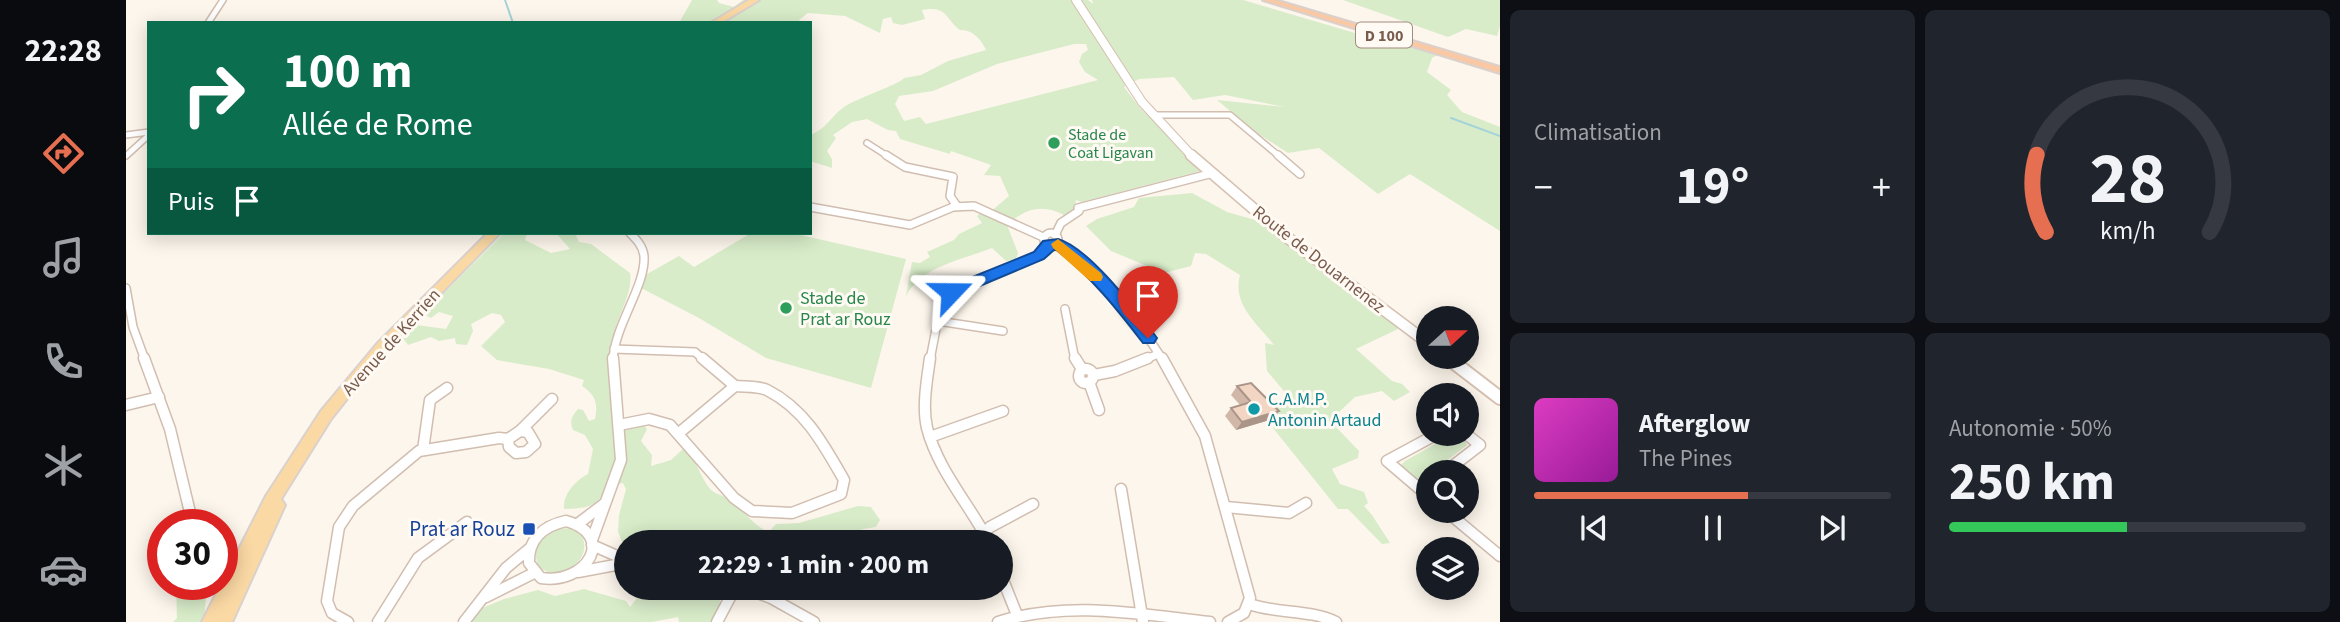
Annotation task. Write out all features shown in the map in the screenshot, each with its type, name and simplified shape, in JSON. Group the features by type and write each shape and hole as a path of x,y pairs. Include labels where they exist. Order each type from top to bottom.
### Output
{"highway":[{"name":"D 100","path":"1267,0 1500,70"},
{"name":"D 100","path":"1287,0 1500,63"}],"main road":[{"path":"718,21 755,0"},
{"name":"Route de Douarnenez","path":"1076,0 1153,115 1262,217 1416,334"},
{"name":"Avenue de Kerrien","path":"238,567 297,459 336,402 375,354 492,235"},
{"path":"1463,369 1500,398"},
{"name":"Avenue de Kerrien","path":"210,622 221,600"},
{"name":"Avenue de Kerrien","path":"223,622 228,600"}],"street":[{"path":"209,21 223,0"},
{"path":"1153,115 1230,115 1300,174"},
{"path":"126,135 147,134"},
{"path":"126,156 147,136"},
{"path":"867,143 905,167 953,177 950,196 957,205"},
{"path":"982,530 930,437 925,409 941,303 946,295 1039,255 1061,223 1078,210 1213,173"},
{"path":"812,207 910,225 957,205 979,207 1051,240 1076,257 1125,306 1193,411 1209,444 1249,592 1249,604 1240,617 1228,622"},
{"path":"578,572 586,564 600,527 604,504 620,466 619,425 613,384 614,349 644,258 640,243 632,235"},
{"path":"126,288 133,327 170,429 189,509"},
{"path":"1125,306 1150,297"},
{"path":"1065,309 1075,359 1092,379 1099,410"},
{"path":"938,321 1003,331"},
{"path":"614,349 695,352 735,386 766,389 808,421 818,433 844,480 841,494 792,513 752,511 734,498 670,425 654,419 619,425"},
{"path":"1092,379 1158,354"},
{"path":"679,433 735,386"},
{"path":"423,450 430,400 447,388"},
{"path":"126,405 159,397"},
{"path":"348,622 332,613 327,601 341,521 353,506 394,469 423,450 499,438 508,439 552,400"},
{"path":"930,437 1003,411"},
{"path":"508,439 509,447 516,453 536,449 534,439 528,432 520,431"},
{"path":"1416,445 1387,461 1416,483"},
{"path":"1461,460 1479,446"},
{"path":"1121,489 1142,618"},
{"path":"1226,507 1289,513 1306,503"},
{"path":"579,523 604,504"},
{"path":"997,530 1033,504"},
{"path":"464,622 506,568 529,550 540,533 552,524 566,521 579,523 589,533 592,543 614,555"},
{"path":"378,622 418,558 467,522"},
{"path":"1460,523 1500,556"},
{"path":"529,550 529,563 541,579 555,581 578,572 614,564"},
{"path":"483,599 534,573"},
{"path":"717,622 729,600"},
{"path":"775,600 814,622"},
{"path":"1011,600 1017,615"},
{"path":"1249,604 1267,610 1324,617 1336,622"},
{"path":"998,622 1017,615 1062,607 1142,618 1210,622"}],"green space":[{"path":"692,0 717,0 734,7 743,0 1088,0 1093,4 1092,0 1243,0 1439,54 1432,58 1427,72 1451,90 1447,95 1462,112 1500,127 1500,231 1410,174 1378,194 1319,148 1288,153 1254,131 1217,100 1285,107 1225,95 1193,100 1174,77 1139,79 1124,87 1140,108 1191,157 1200,171 1082,202 1076,200 1075,209 1064,215 1048,209 1027,212 1007,225 1018,253 1016,259 1006,261 992,248 932,271 913,286 906,296 912,262 920,263 930,257 927,252 982,223 977,216 983,211 989,213 1009,196 1000,176 984,175 991,165 951,151 950,154 900,139 896,131 888,130 867,119 852,122 833,135 836,138 827,151 832,159 832,168 812,162 812,134 850,103 904,78 921,75 948,61 986,50 972,33 960,30 937,9 922,10 925,19 902,25 893,23 891,17 883,19 880,33 845,16 808,13 799,20 680,21","holes":["1074,44 1086,44 1088,50 1082,54 1079,62 1085,72 1098,80 926,124 920,117 904,121 895,104 899,96 933,91 997,64"]},
{"path":"1343,0 1500,0 1500,26 1497,36 1466,29 1448,37"},
{"path":"1192,193 1227,212 1262,222 1400,328 1356,349 1392,381 1402,384 1410,392 1394,401 1382,391 1355,397 1337,414 1337,428 1359,451 1358,458 1332,469 1340,484 1364,492 1368,503 1364,506 1390,543 1382,544 1348,509 1338,509 1273,428 1275,419 1263,406 1285,403 1289,397 1267,371 1265,343 1274,345 1243,305 1238,286 1240,275 1206,254 1195,253 1191,266 1164,273 1111,251 1086,226 1097,219 1134,207 1139,198"},
{"path":"502,235 526,235 525,240 551,253 570,249 558,235 576,235 579,242 591,244 630,273 629,288 617,324 610,369 616,430 644,425 647,429 641,441 652,455 651,466 671,460 685,447 711,490 730,500 765,530 618,530 626,489 623,483 608,487 595,503 564,509 571,488 588,474 593,449 585,435 573,430 571,424 578,409 583,410 589,421 595,419 595,400 582,386 584,380 549,369 497,360 481,346 505,322 501,315 492,313 471,324 473,331 467,345 456,344 455,338 439,341 431,337 408,345 403,338 416,325 446,329 453,316 439,312 431,318 423,314"},
{"name":"Stade de Prat ar Rouz","path":"748,235 801,235 906,259 871,388 766,358 699,318 641,288 647,274 679,256 694,267"},
{"path":"1432,446 1466,446 1448,460 1416,460 1416,478 1404,471 1401,465"},
{"path":"858,506 871,507 880,520 876,527 771,530 776,524 799,523"},
{"path":"560,528 572,529 581,534 584,550 582,557 572,567 565,571 549,573 539,567 537,548 543,538"},
{"path":"584,589 614,598 614,600 626,601 630,607 636,600 720,600 719,612 712,622 679,622 678,617 652,622 471,622 480,609 538,590 555,596"},
{"path":"176,600 206,600 204,622 173,622 177,618"}],"building":[{"path":"1251,383 1279,411 1242,422 1231,408 1251,402 1237,386"}],"waterway":[{"path":"505,0 512,21"},
{"path":"1451,118 1500,136"}],"slow traffic":[{"path":"1058,244 1096,277"}],"place":[{"name":"Stade de Coat Ligavan","path":"1054,143"},
{"name":"Stade de Prat ar Rouz","path":"786,308"},
{"name":"C.A.M.P. Antonin Artaud","path":"1254,409"},
{"name":"Prat ar Rouz","path":"529,529"}],"route":[{"path":"951,292 1039,255 1048,244 1058,244 1076,257 1118,299 1148,338"}]}
